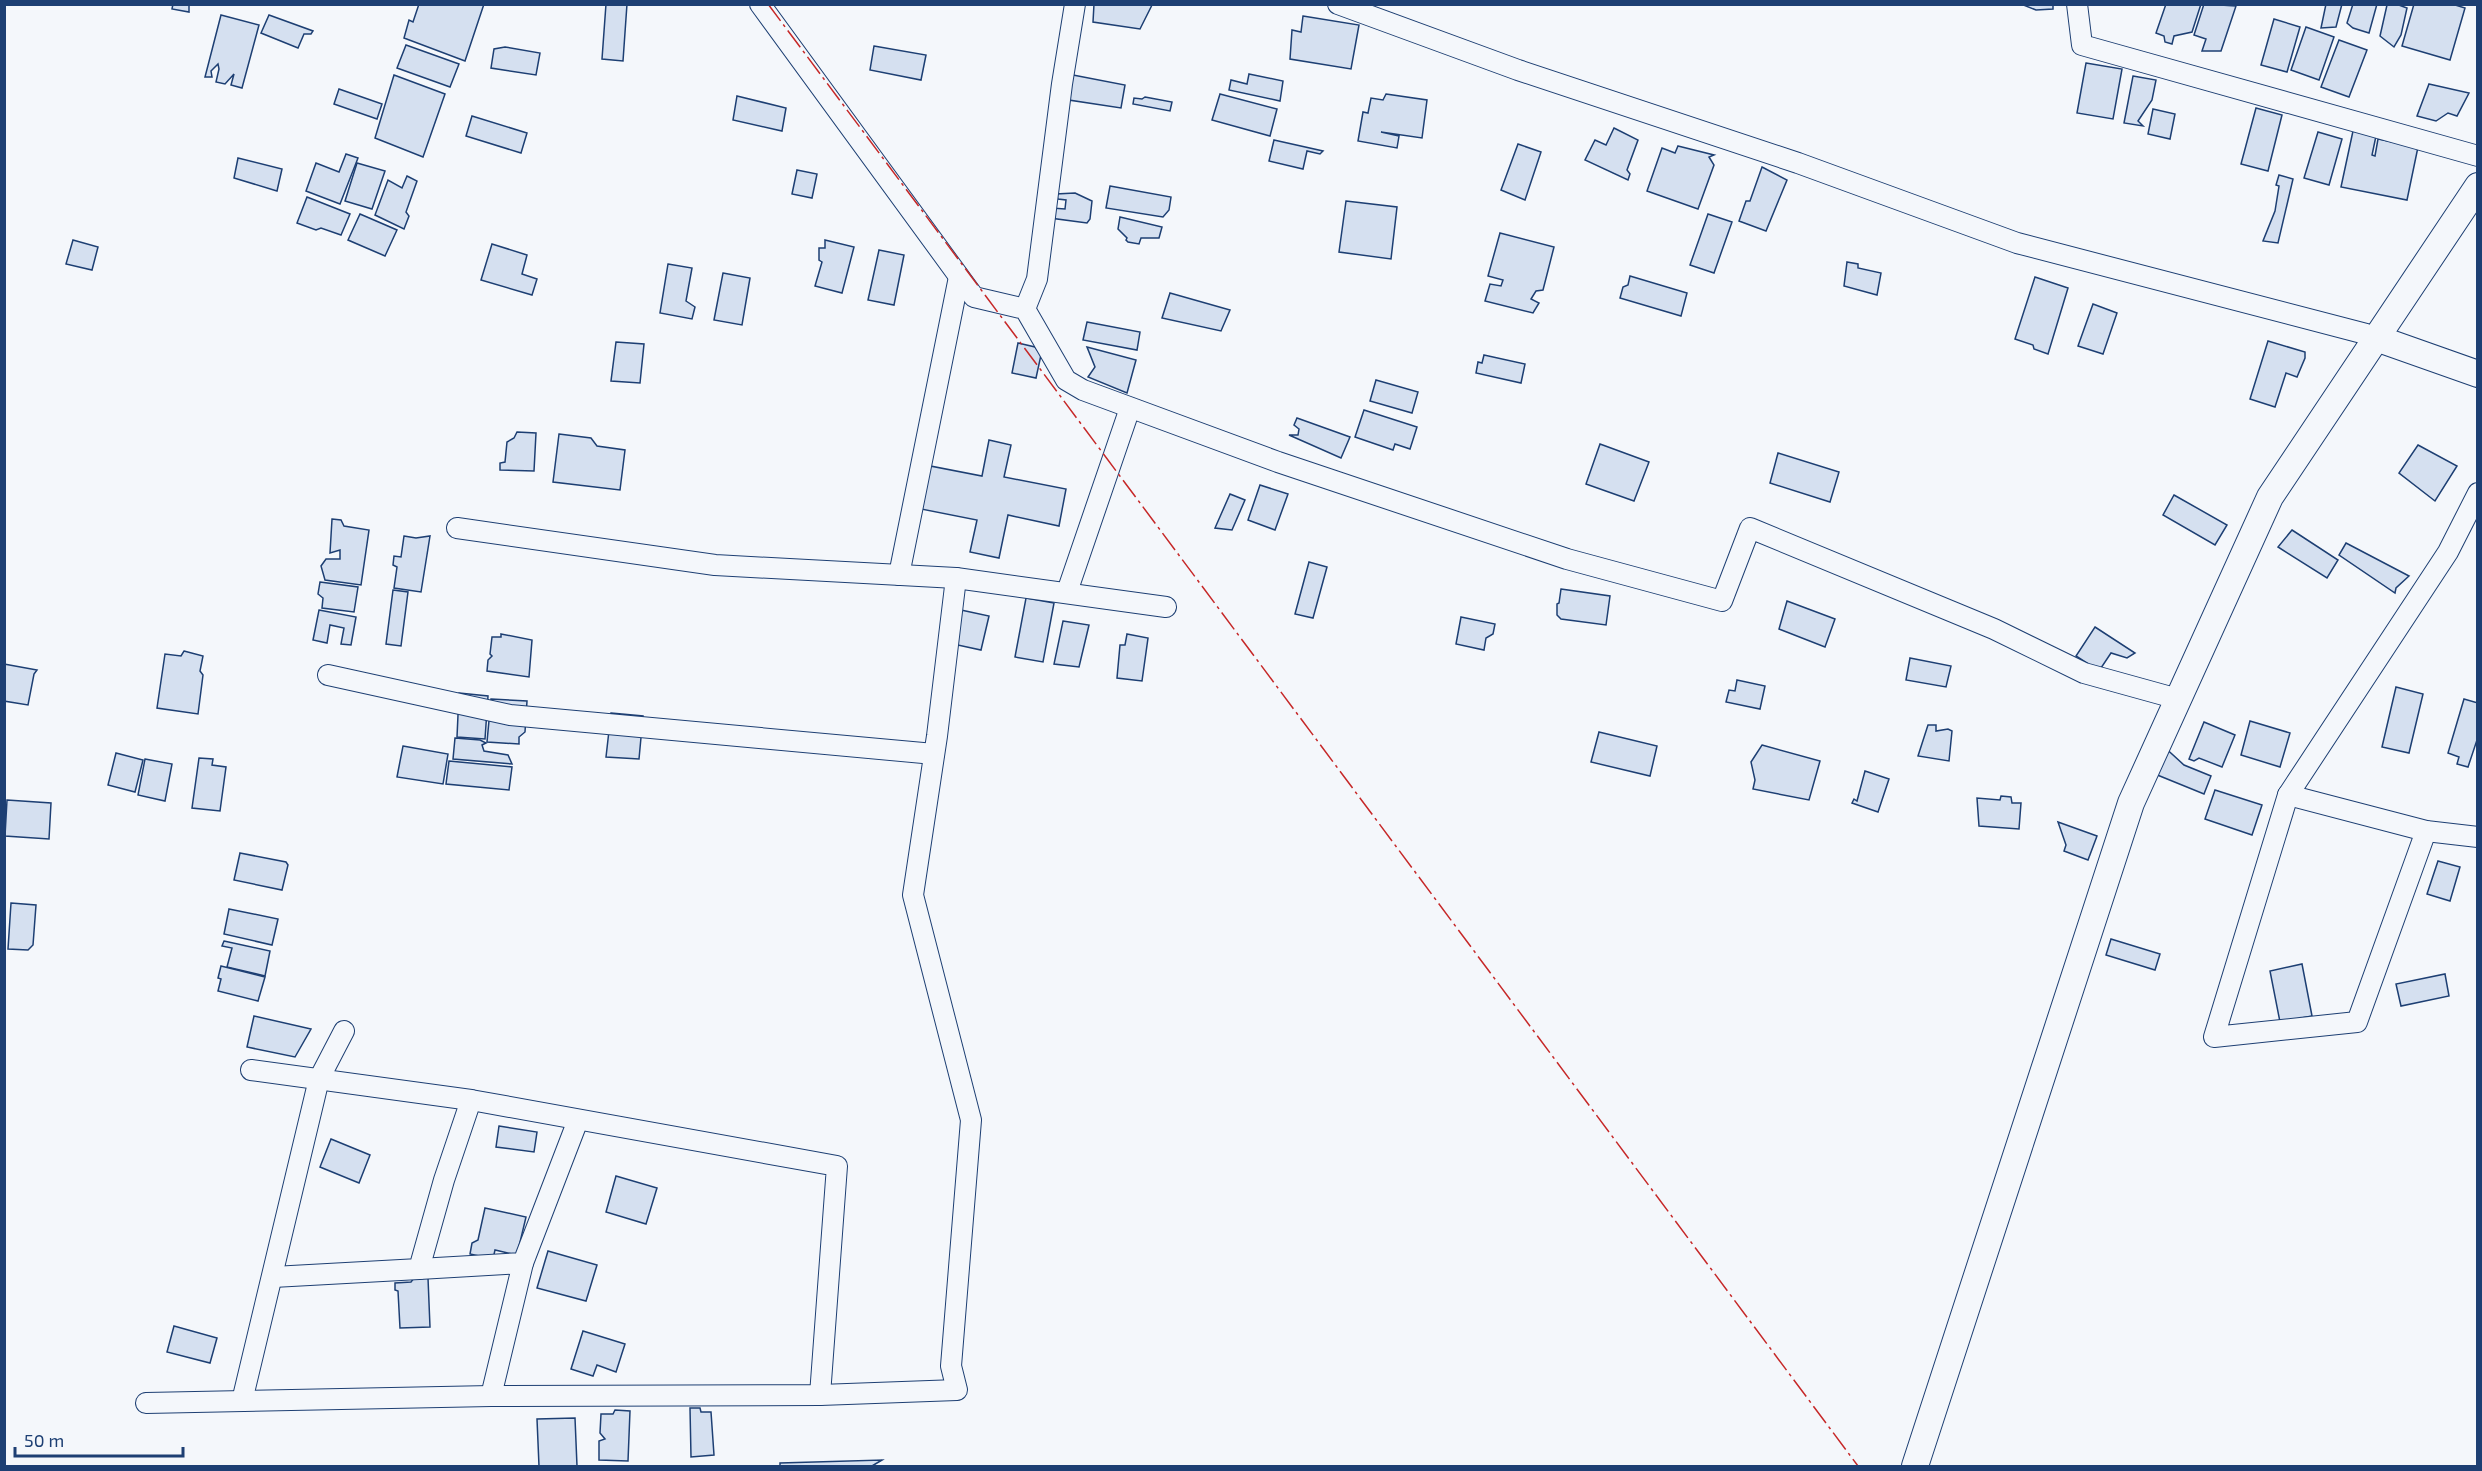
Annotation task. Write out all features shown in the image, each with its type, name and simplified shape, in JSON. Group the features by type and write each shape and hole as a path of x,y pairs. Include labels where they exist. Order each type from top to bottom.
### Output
{"street":[{"path":"760,4 974,297 1025,309 1066,380 1083,390 1278,462 1567,559 1722,601 1750,528 1994,629 2084,673 2178,699"},
{"path":"1025,309 1037,279 1062,84 1075,4"},
{"path":"1338,4 1518,70 1798,163 2017,243 2371,336 2478,374"},
{"path":"2078,4 2082,45 2478,156"},
{"path":"1915,1467 2131,803 2270,496 2371,336 2478,186"},
{"path":"899,574 959,278"},
{"path":"1067,592 1130,408"},
{"path":"2426,831 2357,1022 2214,1037 2288,795 2448,552 2478,493"},
{"path":"457,528 715,565 805,572 956,578 1167,607"},
{"path":"146,1403 490,1396 820,1395 957,1390 951,1366 970,1120 913,895 934,754 956,578"},
{"path":"328,675 510,715 934,754"},
{"path":"2288,795 2426,831 2478,837"},
{"path":"242,1401 319,1079 344,1031"},
{"path":"250,1070 471,1100 837,1166 820,1395"},
{"path":"419,1269 444,1180 471,1100"},
{"path":"490,1396 523,1263 578,1120"},
{"path":"273,1277 523,1263"}],"building":[{"path":"173,4 189,4 189,12 172,9"},
{"path":"419,4 484,4 465,61 404,38 409,20 413,22"},
{"path":"606,4 627,4 623,61 602,59"},
{"path":"1094,4 1152,5 1140,29 1093,22"},
{"path":"2021,4 2053,4 2053,9 2036,10"},
{"path":"2166,4 2201,4 2192,32 2174,36 2172,44 2165,42 2164,36 2156,33"},
{"path":"2204,4 2236,6 2221,51 2202,51 2206,39 2194,35"},
{"path":"2326,4 2342,4 2336,27 2321,28"},
{"path":"2353,4 2377,4 2369,33 2353,28 2347,23"},
{"path":"2396,4 2407,8 2401,35 2394,47 2380,36 2387,5"},
{"path":"2414,4 2452,4 2465,8 2450,60 2402,46"},
{"path":"221,15 259,25 242,88 231,85 234,74 225,84 216,82 218,64 211,71 212,77 205,77"},
{"path":"269,15 313,31 311,34 304,34 298,48 261,33"},
{"path":"1303,16 1359,25 1351,69 1290,59 1292,30 1301,32"},
{"path":"2274,19 2300,27 2287,72 2261,65"},
{"path":"2306,27 2334,37 2319,80 2291,70"},
{"path":"2339,40 2367,50 2349,97 2321,87"},
{"path":"406,45 459,64 450,87 397,68"},
{"path":"874,46 926,55 921,80 870,70"},
{"path":"505,47 540,53 536,75 491,68 494,49"},
{"path":"2086,63 2122,69 2113,119 2077,113"},
{"path":"1249,74 1283,81 1280,101 1229,90 1231,80 1247,84"},
{"path":"394,75 445,94 423,157 375,138"},
{"path":"1073,75 1125,85 1121,108 1069,100"},
{"path":"2133,76 2156,80 2152,100 2138,121 2143,126 2124,123"},
{"path":"2429,84 2469,93 2457,116 2448,113 2436,121 2417,116"},
{"path":"339,89 382,104 377,119 334,104"},
{"path":"1220,94 1277,109 1270,136 1212,120"},
{"path":"1386,94 1427,100 1422,138 1381,132 1399,136 1397,148 1358,141 1363,112 1368,113 1371,98 1383,100"},
{"path":"737,96 786,108 782,131 733,120"},
{"path":"1145,97 1172,102 1170,111 1133,104 1134,98"},
{"path":"2256,108 2282,115 2268,171 2241,164"},
{"path":"2153,109 2175,114 2170,139 2148,134"},
{"path":"472,116 527,133 521,153 466,136"},
{"path":"1614,128 1638,140 1627,170 1630,174 1628,180 1585,160 1595,140 1606,145"},
{"path":"2353,131 2376,136 2372,155 2375,156 2378,139 2418,147 2407,200 2341,187"},
{"path":"2318,132 2342,139 2329,185 2304,178"},
{"path":"1274,140 1323,151 1320,154 1307,151 1303,169 1269,161"},
{"path":"1518,144 1541,152 1525,200 1501,190"},
{"path":"1678,146 1714,155 1709,157 1714,165 1698,209 1647,191 1662,148 1675,153"},
{"path":"346,154 358,158 340,204 306,191 316,163 339,172"},
{"path":"238,158 282,169 277,191 234,178"},
{"path":"357,163 385,171 372,209 345,201"},
{"path":"1762,167 1787,180 1766,231 1739,221 1746,201 1750,201"},
{"path":"797,170 817,174 812,198 792,194"},
{"path":"2279,175 2293,179 2278,243 2263,241 2275,211 2279,186 2276,185"},
{"path":"407,176 417,181 406,212 409,216 404,229 375,215 388,180 402,188"},
{"path":"1110,186 1171,197 1169,210 1163,217 1106,208"},
{"path":"1075,193 1092,201 1090,219 1087,223 1050,218 1052,208 1065,209 1066,200 1058,199 1056,194"},
{"path":"307,197 350,214 341,235 297,223"},
{"path":"1346,201 1397,207 1391,259 1339,252"},
{"path":"360,214 397,230 385,256 348,240"},
{"path":"1708,214 1732,222 1714,273 1690,265"},
{"path":"1120,217 1162,227 1159,238 1141,238 1139,244 1128,242 1118,229"},
{"path":"1500,233 1554,247 1543,290 1536,291 1531,299 1539,303 1533,313 1485,301 1490,284 1501,286 1503,280 1488,276"},
{"path":"73,240 98,247 92,270 66,264"},
{"path":"825,240 854,247 842,293 815,286 822,262 819,260 819,248 825,248"},
{"path":"492,244 527,255 522,274 537,279 532,295 481,280"},
{"path":"879,250 904,255 894,305 868,300"},
{"path":"1847,262 1858,264 1858,268 1881,273 1877,295 1844,286"},
{"path":"668,264 692,268 686,301 695,307 692,319 660,313"},
{"path":"723,273 750,278 742,325 714,320"},
{"path":"1630,276 1687,293 1681,316 1620,298 1623,287 1628,285"},
{"path":"2035,277 2068,288 2048,354 2034,349 2033,345 2015,339"},
{"path":"1170,293 1230,310 1221,331 1162,318"},
{"path":"2093,304 2117,313 2103,354 2078,346"},
{"path":"1087,322 1140,332 1137,350 1083,340"},
{"path":"2268,341 2305,352 2305,358 2297,377 2286,373 2275,407 2250,399"},
{"path":"616,342 644,344 640,383 611,381"},
{"path":"1018,343 1035,347 1041,355 1036,378 1012,373"},
{"path":"1087,347 1136,360 1127,393 1088,377 1095,367"},
{"path":"1484,355 1525,364 1521,383 1476,373 1478,362 1482,363"},
{"path":"1376,380 1418,392 1412,413 1370,401"},
{"path":"1364,410 1417,427 1410,449 1395,444 1393,450 1355,437"},
{"path":"1297,418 1350,437 1341,458 1289,435 1298,435 1299,429 1294,425"},
{"path":"517,432 536,433 534,471 500,470 500,463 505,462 507,442 514,438"},
{"path":"559,434 591,438 597,446 625,450 620,490 553,482"},
{"path":"989,440 1011,445 1004,477 1066,489 1059,526 1008,515 999,558 970,552 977,520 916,508 925,465 982,476"},
{"path":"1600,444 1649,462 1634,501 1586,484"},
{"path":"2418,445 2457,466 2435,501 2399,473"},
{"path":"1778,453 1839,472 1830,502 1770,483"},
{"path":"1260,485 1288,494 1275,530 1248,520"},
{"path":"1230,494 1245,500 1232,530 1215,528"},
{"path":"2174,495 2227,525 2215,545 2163,515"},
{"path":"332,519 341,520 344,526 369,530 361,585 325,580 321,566 326,559 340,559 340,550 330,553"},
{"path":"2292,530 2338,560 2327,578 2278,547"},
{"path":"404,536 416,538 430,536 421,592 394,588 397,567 393,565 394,556 401,557"},
{"path":"2346,543 2409,576 2396,588 2395,593 2339,555"},
{"path":"1309,562 1327,567 1313,618 1295,614"},
{"path":"320,582 358,587 354,612 322,608 323,598 318,594"},
{"path":"1561,589 1610,596 1606,625 1561,619 1557,615 1557,604"},
{"path":"393,590 408,592 401,646 386,644"},
{"path":"1026,598 1054,603 1043,662 1015,657"},
{"path":"1787,601 1835,619 1825,647 1779,629"},
{"path":"319,610 356,617 351,645 341,644 344,628 330,625 327,643 313,640"},
{"path":"961,610 989,616 981,650 953,644"},
{"path":"1461,617 1495,624 1493,634 1486,638 1484,650 1456,644"},
{"path":"1063,621 1089,625 1079,667 1054,664"},
{"path":"2095,627 2135,653 2127,658 2111,653 2099,671 2076,656"},
{"path":"501,634 532,640 529,677 487,671 488,660 492,656 490,654 492,637 501,637"},
{"path":"1127,634 1148,638 1142,681 1117,678 1120,645 1125,645"},
{"path":"184,651 203,656 198,714 157,708 165,654 181,656"},
{"path":"1910,658 1951,666 1946,687 1906,680"},
{"path":"4,664 37,670 34,674 28,705 4,701"},
{"path":"1737,680 1765,686 1760,709 1726,702 1729,690 1735,691"},
{"path":"2396,687 2423,694 2409,753 2382,747"},
{"path":"459,693 488,696 485,739 457,737"},
{"path":"491,699 527,701 525,732 519,737 519,744 487,742"},
{"path":"2464,699 2478,703 2478,737 2468,767 2457,764 2459,757 2448,753"},
{"path":"611,713 643,716 639,759 606,757"},
{"path":"2250,721 2290,733 2280,767 2241,755"},
{"path":"2204,722 2235,735 2222,767 2199,758 2194,761 2189,759"},
{"path":"1928,725 1936,725 1936,731 1948,729 1952,731 1949,761 1918,756"},
{"path":"1599,732 1657,746 1650,776 1591,762"},
{"path":"455,738 480,740 486,743 482,745 484,751 508,755 512,764 453,759"},
{"path":"2161,744 2184,765 2211,776 2204,794 2150,772"},
{"path":"1762,745 1820,761 1809,800 1753,789 1755,780 1751,762"},
{"path":"403,746 448,754 443,784 397,777"},
{"path":"116,753 143,760 135,792 108,785"},
{"path":"199,758 213,759 212,765 226,767 220,811 192,808"},
{"path":"145,759 172,764 165,801 138,795"},
{"path":"449,761 512,767 509,790 446,784"},
{"path":"1865,771 1889,779 1878,812 1852,803 1854,799 1857,801"},
{"path":"2215,790 2262,805 2252,835 2205,819"},
{"path":"2001,796 2011,797 2012,803 2021,803 2019,829 1979,826 1977,798 2000,800"},
{"path":"7,800 51,803 49,839 5,836"},
{"path":"2058,822 2097,836 2088,860 2064,851 2066,845"},
{"path":"240,853 286,862 288,865 282,890 234,880"},
{"path":"2438,861 2460,867 2450,901 2427,894"},
{"path":"11,903 36,905 33,945 28,950 8,949"},
{"path":"229,909 278,919 272,945 224,934"},
{"path":"2111,939 2160,954 2155,970 2106,955"},
{"path":"224,941 270,951 265,976 227,967 232,948 222,946"},
{"path":"2302,964 2312,1016 2280,1022 2270,971"},
{"path":"221,966 265,977 258,1001 218,991"},
{"path":"2445,974 2449,996 2401,1006 2396,984"},
{"path":"254,1016 311,1029 295,1057 247,1047"},
{"path":"499,1126 537,1132 534,1152 496,1147"},
{"path":"331,1139 370,1155 359,1183 320,1167"},
{"path":"616,1176 657,1188 646,1224 606,1212"},
{"path":"485,1208 526,1217 517,1255 495,1250 493,1259 470,1254 472,1243 478,1240"},
{"path":"548,1251 597,1265 586,1301 537,1288"},
{"path":"414,1278 428,1278 430,1327 400,1328 398,1291 395,1290 395,1283 411,1282"},
{"path":"174,1326 217,1338 210,1363 167,1352"},
{"path":"583,1331 625,1344 616,1372 597,1365 593,1376 571,1369"},
{"path":"690,1408 700,1408 701,1412 711,1412 714,1455 691,1457"},
{"path":"615,1410 630,1411 628,1461 599,1460 599,1441 605,1439 600,1433 601,1414 613,1414"},
{"path":"575,1418 577,1466 539,1466 537,1419"},
{"path":"882,1460 872,1466 780,1466 780,1463"}],"power":[{"path":"768,4 1858,1466"}]}
